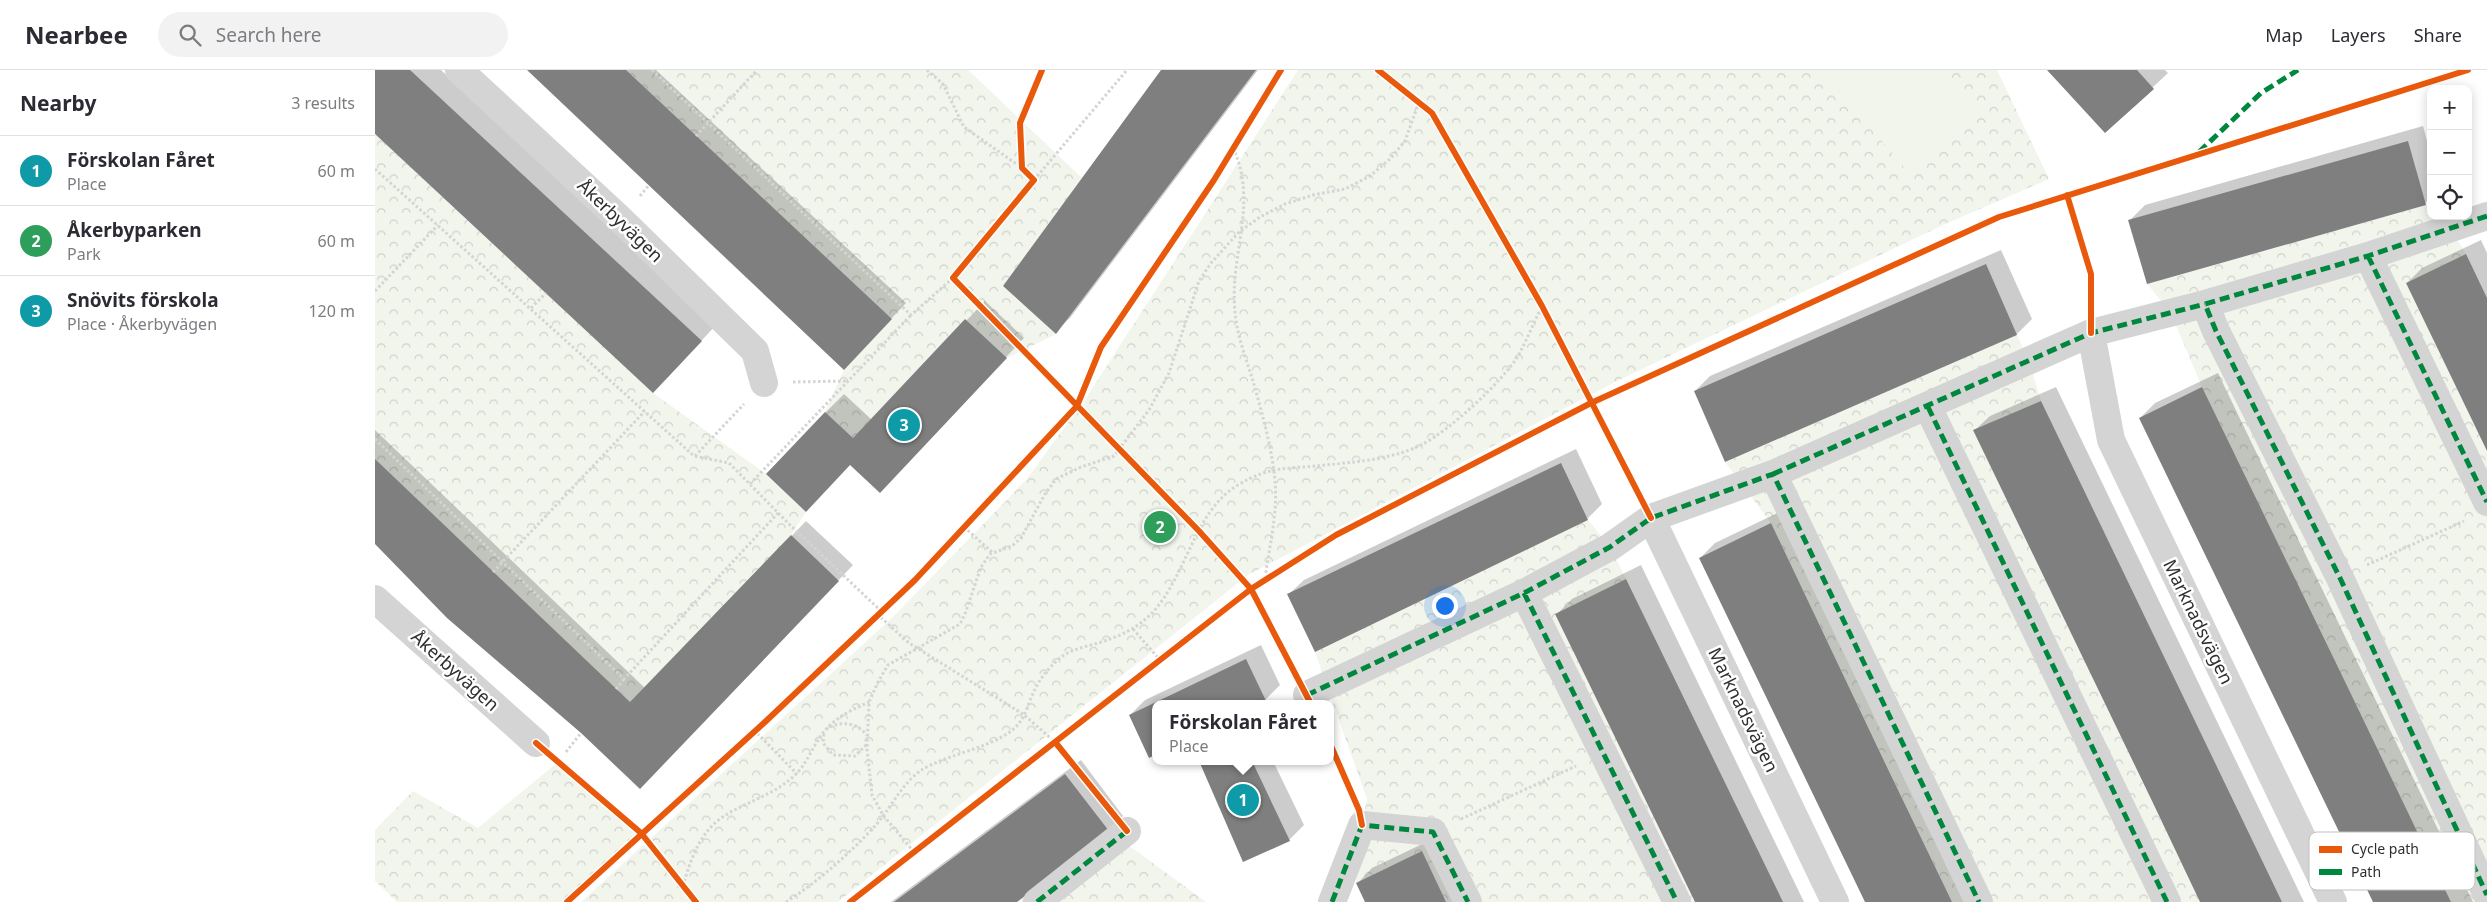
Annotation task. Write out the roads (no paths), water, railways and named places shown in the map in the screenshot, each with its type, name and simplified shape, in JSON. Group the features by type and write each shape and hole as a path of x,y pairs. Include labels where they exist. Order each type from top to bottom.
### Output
{"street":[{"name":"Åkerbyvägen","path":"459,70 619,218 755,351 764,383"},
{"path":"1307,695 1524,593 1610,547 1651,518 1773,474 2091,333 2205,304 2368,256 2487,216"},
{"path":"2368,256 2478,510"},
{"path":"2205,304 2215,331 2340,578 2458,832"},
{"name":"Marknadsvägen","path":"2091,333 2111,440 2309,852"},
{"path":"1927,407 2167,902"},
{"path":"1773,474 1979,902"},
{"name":"Marknadsvägen","path":"1651,518 1835,902"},
{"path":"1524,593 1677,902"},
{"name":"Åkerbyvägen","path":"375,599 536,743"},
{"path":"1332,902 1362,825 1433,832 1468,902"},
{"path":"1037,902 1127,831"},
{"path":"2475,869 2487,895"},
{"name":"Marknadsvägen","path":"2327,890 2333,902"}],"place":[{"name":"Snövits förskola","path":"904,425"},
{"name":"Åkerbyparken","path":"1160,527"},
{"name":"Förskolan Fåret","path":"1243,800"}]}
